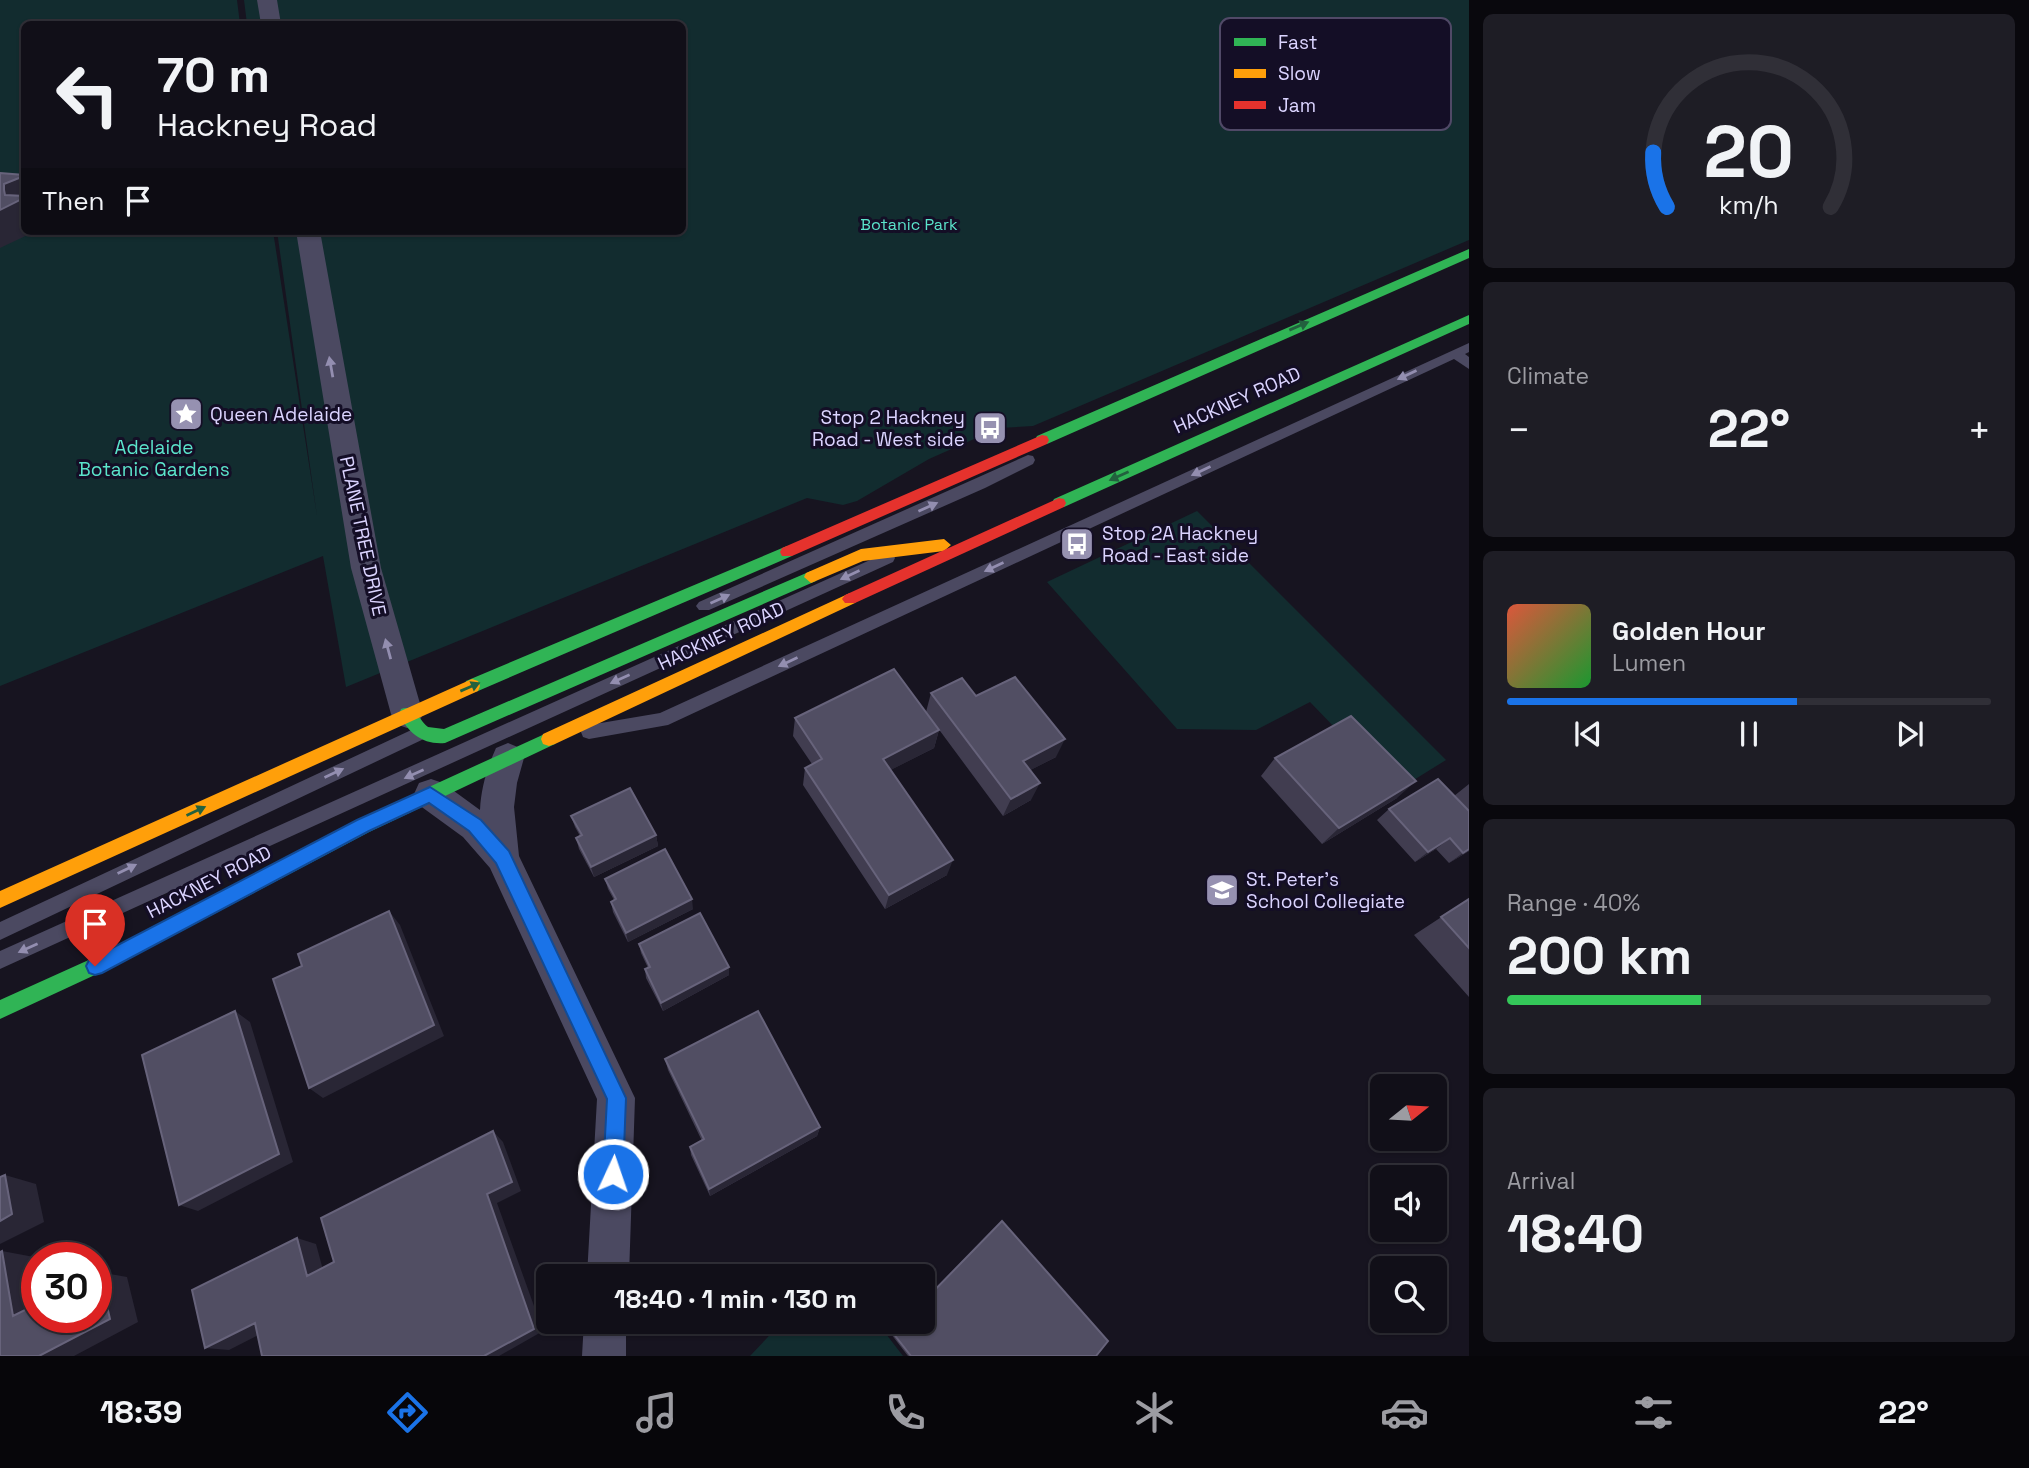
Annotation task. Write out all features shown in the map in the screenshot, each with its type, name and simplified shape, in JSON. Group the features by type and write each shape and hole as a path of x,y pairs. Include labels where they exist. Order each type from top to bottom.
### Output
{"highway":[{"path":"0,900 414,723 1237,353 1469,253"},
{"name":"HACKNEY ROAD","path":"0,1010 119,956 145,939 430,794 967,544 1469,319"},
{"path":"414,723 433,737 454,733 861,555 912,547 967,544"}],"street":[{"path":"267,0 270,21"},
{"name":"PLANE TREE DRIVE","path":"309,235 366,568 414,723"},
{"path":"502,857 497,826 497,794 508,758"},
{"path":"430,794 475,826 502,857 616,1098 609,1264"},
{"path":"604,1356 605,1334"}],"lane":[{"path":"557,735 631,727 662,720 1462,350 1469,364"},
{"path":"0,931 414,723 980,484 1237,353"},
{"path":"0,960 912,547"}],"green space":[{"name":"Botanic Park","path":"0,0 237,0 240,21 21,21 21,235 274,235 317,516 278,235 686,235 686,21 247,21 244,0 1469,0 1469,240 1033,426 999,428 929,459 857,501 843,505 807,498 346,687 323,556 0,686"},
{"path":"1197,511 1446,760 1396,791 1310,702 1256,730 1177,729 1047,582"},
{"path":"771,1334 886,1334 903,1356 750,1356"}],"building":[{"path":"0,173 21,175 21,177 4,184 4,190 5,195 21,196 21,200 0,210"},
{"path":"894,669 939,730 883,759 953,860 889,895 805,768 822,759 795,718"},
{"path":"1015,677 1065,739 1023,761 1040,783 1011,799 931,693 962,678 976,696"},
{"path":"1351,716 1416,781 1339,828 1275,758"},
{"path":"1438,779 1469,811 1469,849 1463,853 1450,838 1428,852 1389,809"},
{"path":"630,788 656,835 591,867 576,838 582,835 571,816"},
{"path":"665,849 692,899 626,933 611,902 616,899 605,879"},
{"path":"1469,899 1469,948 1441,917"},
{"path":"389,911 434,1025 309,1088 273,979 302,966 298,954"},
{"path":"700,913 729,967 661,1003 645,969 650,967 639,944"},
{"path":"235,1011 279,1154 179,1205 142,1055"},
{"path":"758,1011 820,1127 709,1189 690,1147 704,1139 665,1059"},
{"path":"493,1131 512,1182 487,1194 534,1329 484,1356 262,1356 255,1323 205,1348 192,1290 297,1238 307,1276 334,1262 321,1218"},
{"path":"5,1175 12,1214 0,1221 0,1177"},
{"path":"1002,1221 1108,1341 1096,1356 911,1356 894,1334 935,1334 935,1290"},
{"path":"2,1251 13,1316 21,1312 21,1333 83,1333 39,1356 0,1356"}],"traffic: fast":[{"path":"1042,440 1469,253"},
{"path":"1059,503 1469,319"},
{"path":"472,686 787,552"},
{"path":"407,714 414,725 427,735 445,736 811,577"},
{"path":"0,1010 119,955 363,826 549,739"}],"traffic: slow":[{"path":"811,577 861,555 944,545"},
{"path":"549,739 850,599"},
{"path":"0,900 472,686"}],"traffic: jam":[{"path":"787,552 1042,440"},
{"path":"850,599 1059,503"}],"place":[{"name":"Queen Adelaide","path":"186,414"},
{"name":"Stop 2 Hackney Road - West side","path":"990,428"},
{"name":"Stop 2A Hackney Road - East side","path":"1077,544"},
{"name":"St. Peter's School Collegiate","path":"1222,890"}],"route":[{"path":"95,966 119,956 145,939 363,826 430,794 448,804 475,826 502,857 616,1098 613,1174"}],"park label":[{"name":"Adelaide Botanic Gardens","path":"154,458"}]}
